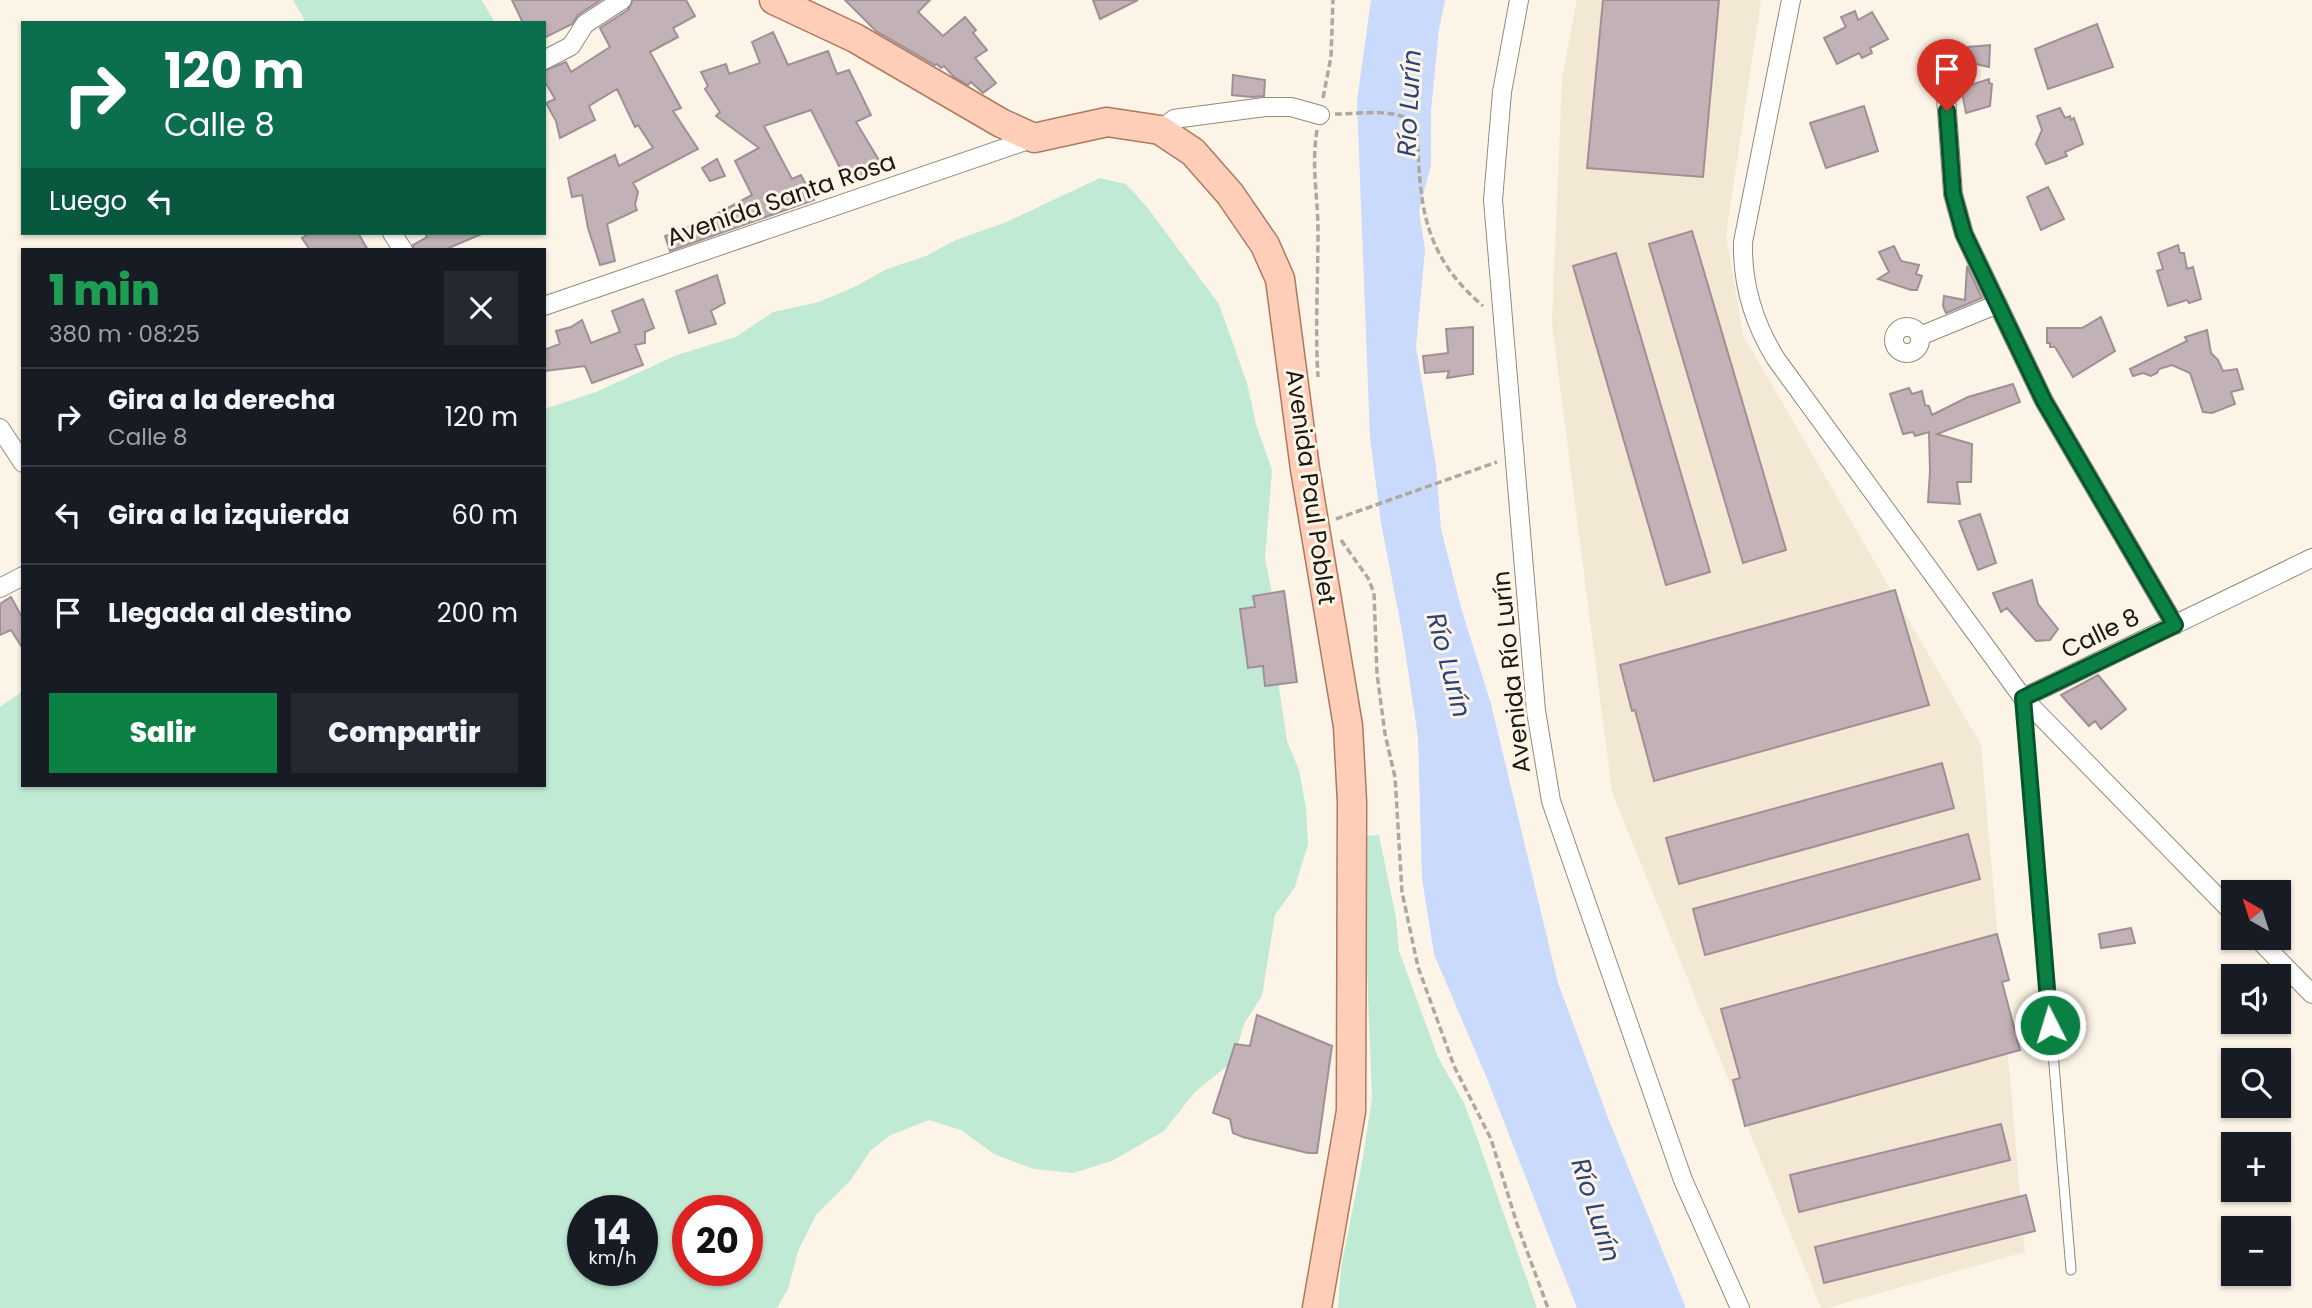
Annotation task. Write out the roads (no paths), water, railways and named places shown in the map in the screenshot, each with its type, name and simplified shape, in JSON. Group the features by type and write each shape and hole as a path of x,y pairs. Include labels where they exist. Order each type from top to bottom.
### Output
{"main road":[{"path":"774,0 855,38 1001,123 1034,138"},
{"name":"Avenida Paul Poblet","path":"1034,138 1107,122 1160,130 1193,152 1230,194 1265,245 1280,279 1305,469 1348,726 1352,802 1351,1111 1317,1308"}],"street":[{"path":"546,59 571,46 585,24 622,0"},
{"name":"Avenida Río Lurín","path":"1519,0 1502,92 1493,200 1536,711 1551,801 1683,1180 1740,1308"},
{"path":"1791,0 1743,242 1742,263 1759,332 2023,698 2221,901"},
{"path":"1943,57 1953,194 1958,218 2044,401 2175,625"},
{"path":"1160,130 1174,119 1265,107 1291,107 1320,114"},
{"name":"Avenida Santa Rosa","path":"546,305 1034,138"},
{"path":"1920,336 1998,304"},
{"path":"0,428 21,460"},
{"name":"Calle 8","path":"2023,698 2312,558"},
{"path":"0,588 21,577"},
{"path":"2269,950 2312,995"}],"lane":[{"path":"2023,698 2071,1270"}],"water":[{"name":"Río Lurín","path":"1371,0 1445,0 1439,29 1431,111 1431,165 1419,211 1425,250 1416,347 1436,466 1441,529 1462,611 1491,704 1558,983 1610,1123 1686,1308 1577,1308 1488,1081 1434,954 1422,878 1418,737 1402,631 1381,523 1370,437 1357,101"}]}
